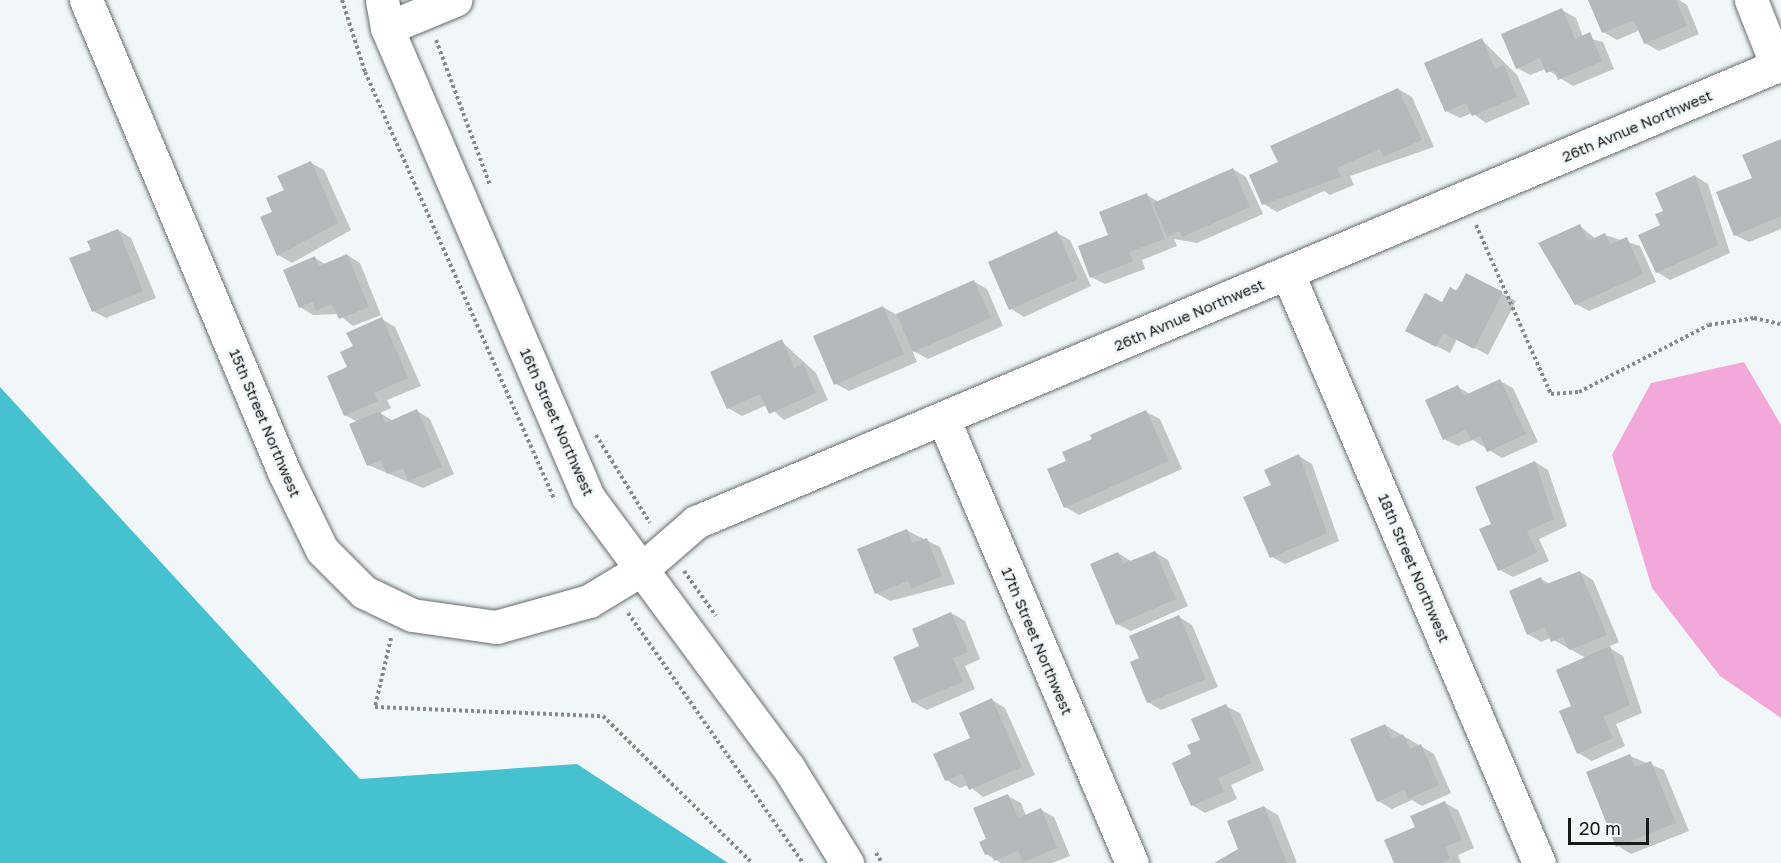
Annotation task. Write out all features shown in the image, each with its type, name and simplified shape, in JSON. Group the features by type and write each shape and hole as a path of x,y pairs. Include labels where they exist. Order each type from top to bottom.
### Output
{"street":[{"name":"15th Street Northwest","path":"86,0 284,472 322,550 364,592 398,608 495,627 589,601 611,587"},
{"path":"1751,0 1779,65"},
{"path":"384,14 441,6"},
{"name":"16th Street Northwest","path":"384,14 588,497 788,767 859,853"},
{"name":"26th Avnue Northwest","path":"611,587 642,568 696,522 1465,200 1779,65"},
{"name":"18th Street Northwest","path":"1288,274 1539,863"},
{"name":"17th Street Northwest","path":"943,418 1132,863"}],"path":[{"path":"342,0 365,72 557,504"},
{"path":"441,6 494,197"},
{"path":"1465,200 1551,393 1579,392 1709,325 1754,318 1781,324"},
{"path":"592,427 629,494 723,624"},
{"path":"611,587 803,863"},
{"path":"398,608 375,708 603,716 752,863"},
{"path":"859,853 882,863"}],"shaded area":[{"path":"1744,362 1781,425 1781,718 1720,676 1652,588 1612,455 1651,383"}],"water":[{"path":"0,387 360,779 577,764 728,863 0,863"}],"building":[{"path":"1588,0 1676,0 1687,26 1644,44 1634,20 1602,33"},
{"path":"1562,8 1575,39 1590,32 1602,61 1558,80 1554,70 1546,73 1540,58 1516,69 1501,34"},
{"path":"1482,38 1495,69 1504,65 1517,97 1472,116 1466,103 1445,112 1424,63"},
{"path":"1398,88 1422,140 1383,157 1380,149 1337,168 1341,177 1262,205 1249,175 1278,162 1270,146"},
{"path":"1781,139 1781,216 1734,236 1716,192 1752,178 1742,155"},
{"path":"311,161 338,223 277,256 260,217 272,212 266,198 284,190 277,176"},
{"path":"1233,168 1250,207 1182,237 1180,231 1167,237 1153,203"},
{"path":"1695,175 1718,245 1656,273 1638,235 1660,225 1655,214 1663,211 1655,193"},
{"path":"1147,193 1165,239 1129,252 1133,261 1090,278 1078,246 1108,235 1099,212"},
{"path":"1580,224 1588,241 1605,233 1610,244 1627,237 1643,274 1575,305 1538,243"},
{"path":"118,229 143,291 92,312 69,258 91,250 87,241"},
{"path":"1057,231 1078,279 1009,310 988,262"},
{"path":"347,254 369,307 339,319 332,304 316,311 313,302 299,308 283,270 315,256 319,266"},
{"path":"1466,273 1503,292 1474,349 1443,333 1436,347 1405,331 1425,293 1442,302 1450,287 1457,291"},
{"path":"974,280 991,318 913,352 896,314"},
{"path":"883,306 904,354 834,385 813,336"},
{"path":"382,317 408,378 374,393 378,401 344,416 327,376 347,367 340,352 353,346 346,333"},
{"path":"782,339 794,368 803,364 816,393 769,414 760,394 727,409 710,372"},
{"path":"1500,379 1526,434 1487,452 1480,436 1471,440 1466,429 1443,440 1425,400 1458,385 1463,396"},
{"path":"417,409 442,467 408,481 403,468 387,474 381,460 367,466 349,424 380,411 385,423"},
{"path":"1146,410 1169,461 1064,508 1047,469 1066,461 1062,452 1092,439 1090,435"},
{"path":"1299,454 1327,533 1270,558 1243,497 1271,485 1264,470"},
{"path":"1535,461 1554,519 1527,531 1537,553 1498,571 1479,529 1491,524 1475,487"},
{"path":"907,529 912,543 927,538 942,576 911,589 908,581 875,594 857,549"},
{"path":"1155,551 1176,599 1116,625 1090,564 1118,552 1123,564"},
{"path":"1580,571 1607,635 1569,650 1563,637 1551,642 1545,627 1527,635 1509,591 1541,577 1544,585"},
{"path":"951,612 968,652 953,658 963,682 912,703 893,657 919,646 912,629"},
{"path":"1179,615 1206,679 1147,703 1130,662 1139,658 1129,636"},
{"path":"1610,646 1630,705 1603,717 1613,738 1577,754 1559,711 1571,706 1556,670"},
{"path":"992,698 1022,767 969,790 962,774 945,781 933,754 970,738 959,713"},
{"path":"1226,704 1252,763 1218,778 1224,792 1191,806 1172,763 1191,754 1187,745 1200,740 1191,719"},
{"path":"1385,724 1392,739 1403,734 1410,749 1421,744 1439,785 1408,799 1404,790 1377,802 1350,739"},
{"path":"1630,754 1635,767 1651,761 1676,823 1616,847 1586,772"},
{"path":"1008,794 1018,818 1041,808 1057,848 1023,862 1018,851 994,861 991,853 985,855 979,842 986,839 973,808"},
{"path":"1445,801 1462,840 1445,847 1450,858 1442,863 1394,863 1384,840 1415,827 1410,816"},
{"path":"1264,806 1287,863 1214,863 1238,849 1227,821"}]}
